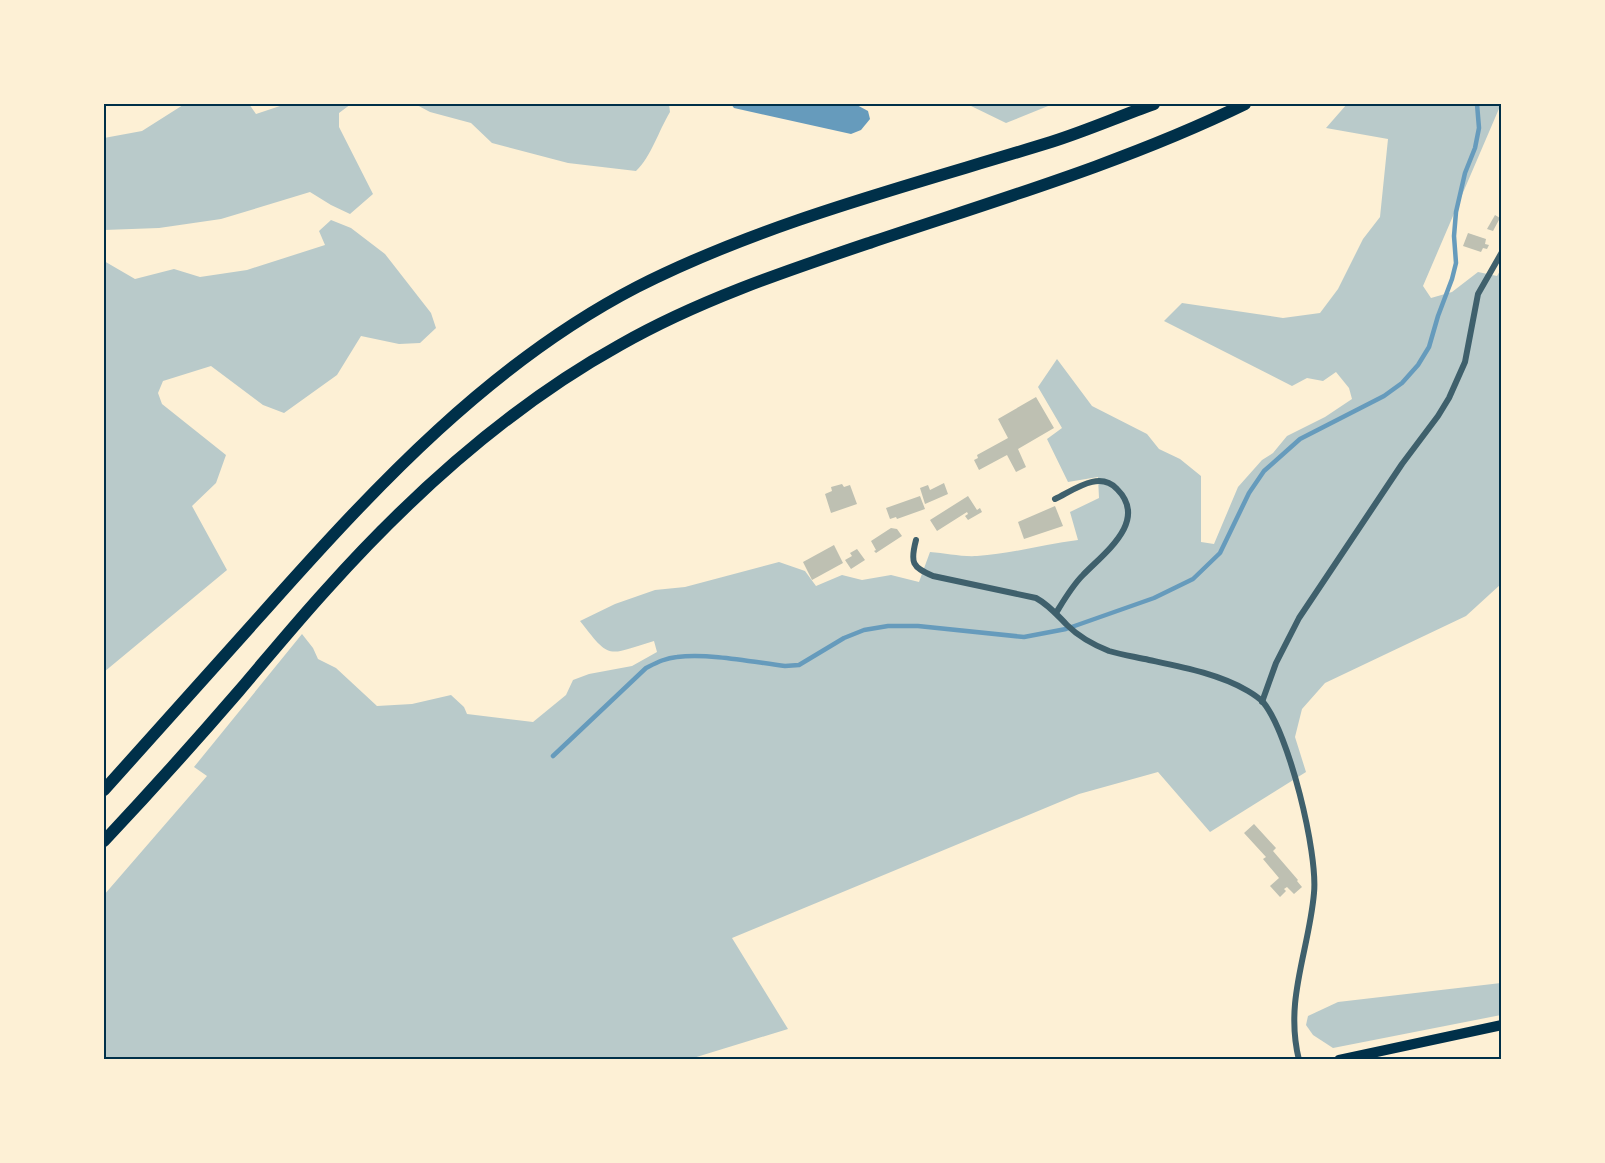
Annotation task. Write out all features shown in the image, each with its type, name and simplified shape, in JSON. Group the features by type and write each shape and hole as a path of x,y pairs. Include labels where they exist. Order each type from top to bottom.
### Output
{"highway":[{"path":"104,790 320,549 413,453 467,403 578,321 643,285 726,246 779,227 1055,140 1154,104"},
{"path":"104,841 239,692 326,589 396,517 453,463 502,423 567,376 646,331 750,285 1122,157 1174,137 1245,104"}],"main road":[{"path":"1340,1059 1502,1025"}],"street":[{"path":"1262,702 1276,663 1299,618 1449,398 1465,362 1478,294 1502,252"},
{"path":"1055,499 1090,481 1103,481 1111,483 1124,497 1128,512 1126,527 1080,578 1056,613"},
{"path":"916,540 913,560 917,569 945,579 1027,595 1044,602 1086,640 1110,651 1180,666 1220,679 1250,692 1262,702 1271,716 1292,769 1302,805 1314,867 1313,905 1296,984 1294,1019 1299,1059"}],"shaded area":[{"path":"249,104 256,114 286,104 351,104 339,113 339,127 373,194 350,214 310,192 221,219 159,228 104,230 104,138 142,131 183,105"},
{"path":"415,104 669,104 670,112 650,151 636,171 568,163 492,143 471,123 430,112"},
{"path":"967,104 1053,104 1006,123"},
{"path":"1347,104 1501,104 1423,286 1431,298 1452,292 1478,272 1497,276 1501,269 1501,584 1466,616 1325,683 1302,709 1295,737 1306,772 1210,832 1158,772 1079,794 732,938 788,1029 690,1059 514,1059 515,1056 513,1060 104,1060 104,895 207,776 194,767 302,634 318,659 336,668 377,706 412,704 451,695 464,707 467,714 533,722 566,695 573,680 589,674 632,666 657,652 654,641 618,651 605,649 580,621 615,604 655,590 685,587 779,562 805,571 816,586 842,575 862,580 891,575 919,582 930,552 977,556 1078,540 1070,512 1099,498 1098,477 1068,482 1047,439 1062,428 1038,387 1057,359 1092,406 1147,434 1159,449 1180,459 1201,476 1201,542 1214,544 1238,487 1262,460 1273,453 1287,436 1325,417 1352,399 1349,388 1336,372 1323,381 1307,378 1292,386 1164,321 1182,303 1283,318 1320,313 1338,289 1363,239 1380,217 1388,139 1326,128"},
{"path":"331,220 351,228 385,254 431,313 436,328 420,343 399,344 361,336 337,375 284,413 263,405 211,366 163,381 158,393 162,404 226,455 216,483 192,506 227,570 104,672 104,261 135,279 174,269 200,277 247,270 325,245 319,231"},
{"path":"1501,983 1501,1015 1333,1048 1313,1035 1306,1025 1308,1016 1338,1002"}],"water":[{"path":"731,104 855,104 868,111 870,119 861,130 851,134 734,108"}],"building":[{"path":"1495,215 1500,218 1493,231 1487,229"},
{"path":"1468,233 1486,239 1485,244 1489,245 1487,249 1483,248 1481,252 1463,246"},
{"path":"1036,397 1054,428 1018,449 1026,467 1016,472 1007,455 979,470 974,460 978,458 977,455 1008,438 998,419"},
{"path":"944,483 948,494 925,504 920,488 928,485 930,490"},
{"path":"842,484 844,487 850,485 857,504 831,513 825,494 832,491 831,487"},
{"path":"920,496 925,509 897,519 896,517 890,519 886,508"},
{"path":"968,496 977,510 980,508 982,512 968,520 965,516 967,512 937,531 930,520"},
{"path":"1055,506 1063,526 1024,539 1018,522"},
{"path":"891,528 897,529 902,536 876,553 871,541"},
{"path":"834,545 843,563 812,580 803,562"},
{"path":"857,549 865,560 851,569 845,560"},
{"path":"1254,824 1276,848 1273,851 1302,887 1294,894 1287,887 1280,897 1270,886 1279,878 1263,859 1266,857 1244,833"}],"waterway":[{"path":"553,756 646,668 668,658 703,656 785,666 799,665 844,638 864,630 888,626 918,626 1024,637 1066,629 1154,598 1193,579 1220,553 1249,493 1264,471 1300,439 1384,396 1402,383 1418,365 1429,347 1456,263 1454,236 1456,212 1479,128 1477,104"}]}
